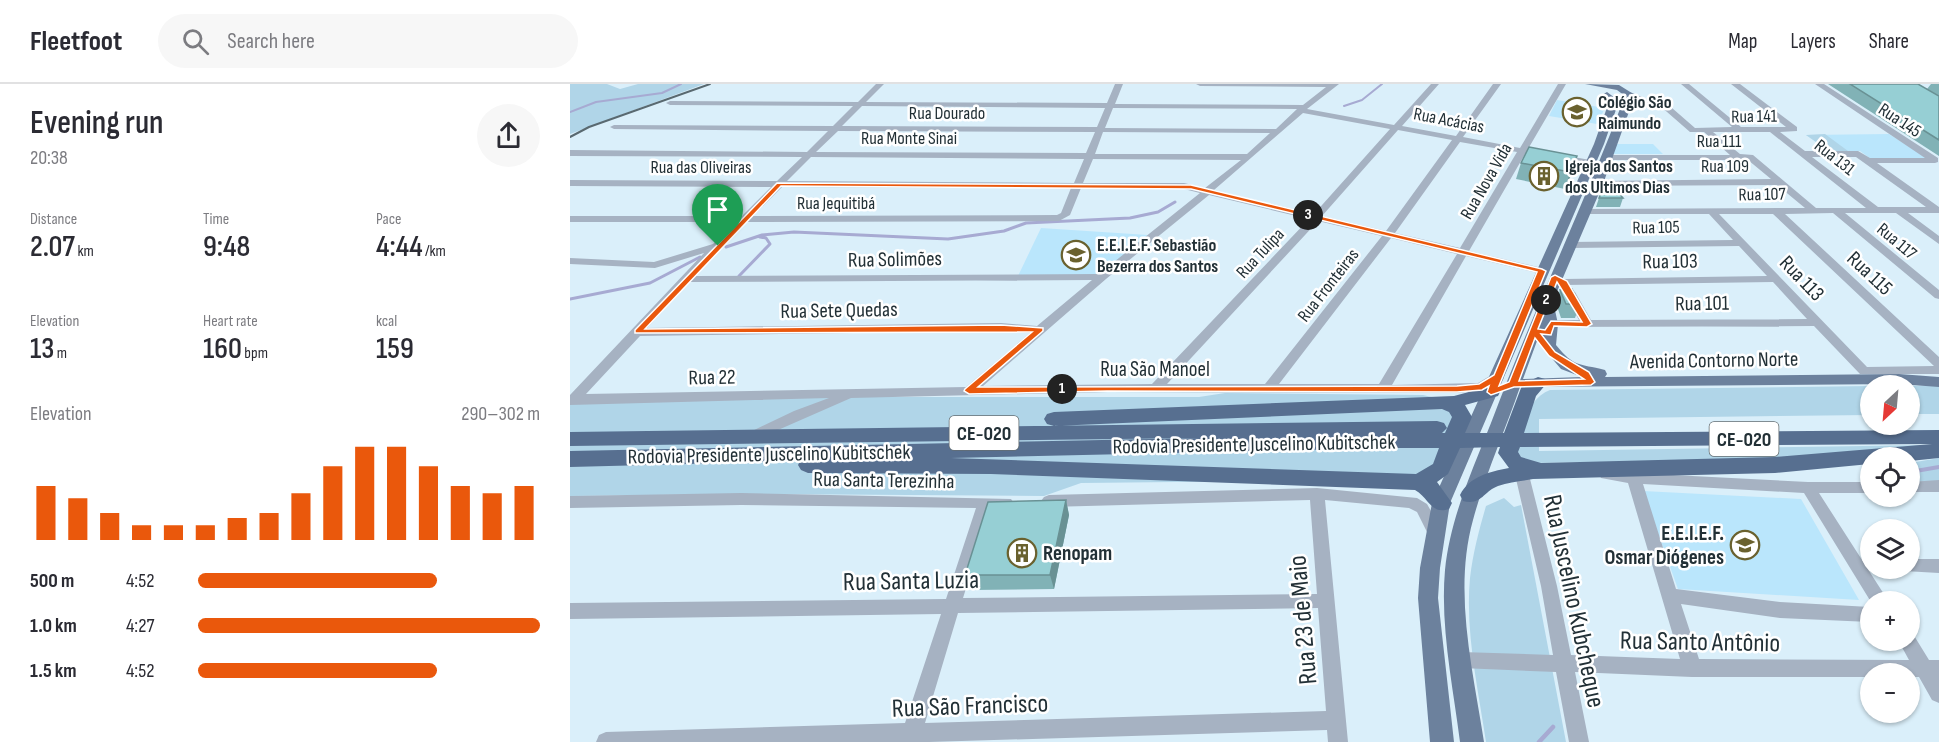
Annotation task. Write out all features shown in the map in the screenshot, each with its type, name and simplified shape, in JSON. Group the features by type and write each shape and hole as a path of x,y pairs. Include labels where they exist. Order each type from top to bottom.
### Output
{"highway":[{"path":"1535,471 1519,464 1508,453 1526,396 1530,388 1538,383"},
{"path":"809,435 900,425 1442,402 1468,400 1501,384"},
{"path":"1419,482 1441,469 1462,417 1456,407 1442,402"},
{"path":"1920,424 1939,423"},
{"name":"Rodovia Presidente Juscelino Kubitschek","path":"1547,435 1860,424"},
{"name":"Rodovia Presidente Juscelino Kubitschek","path":"570,438 809,435 1397,434 1939,436"},
{"name":"Rodovia Presidente Juscelino Kubitschek","path":"570,459 1397,434"},
{"path":"1472,495 1489,480 1535,471 1776,465 1939,451"},
{"path":"686,455 793,465 991,466 1419,482 1430,488 1441,503"}],"main road":[{"path":"1585,85 1631,92 1571,244 1560,280 1546,301 1545,333 1561,362 1588,378 1866,371 1939,382"},
{"path":"1472,742 1456,628 1455,571 1463,521 1501,384 1542,271 1590,163 1613,104 1610,90"},
{"path":"1442,742 1428,598 1435,532 1441,503 1480,415 1501,384 1545,333"},
{"name":"Avenida Contorno Norte","path":"1501,384 1588,378 1899,379 1939,382"}],"street":[{"path":"572,400 718,246 880,84"},
{"path":"1075,186 1119,84"},
{"path":"1200,84 1335,85"},
{"name":"Rua Tulipa","path":"1155,389 1316,217 1435,84"},
{"name":"Rua Fronteiras","path":"1268,389 1390,233 1497,84"},
{"name":"Rua Nova Vida","path":"1383,388 1562,84"},
{"path":"1685,84 1741,131"},
{"name":"Rua 141","path":"1708,132 1794,129 1735,84"},
{"name":"Rua 145","path":"1819,84 1937,160"},
{"path":"969,391 1102,277 1249,157 1303,108 1335,85"},
{"path":"1631,92 1645,101 1661,103 1691,129 1708,132 1738,157"},
{"name":"Rua Acácias","path":"670,103 1303,108 1535,153"},
{"name":"Rua Dourado","path":"614,126 1279,131"},
{"name":"Rua 131","path":"1774,131 1875,210"},
{"name":"Rua Monte Sinai","path":"570,153 1249,157"},
{"path":"1804,154 1858,154 1937,210"},
{"path":"1546,155 1590,163"},
{"name":"Rua 111","path":"1606,158 1750,158 1782,182"},
{"path":"1923,160 1939,171"},
{"path":"1868,161 1937,160"},
{"path":"1782,182 1815,211"},
{"name":"Rua 109","path":"1597,183 1782,182"},
{"name":"Rua das Oliveiras","path":"570,183 1184,186 1390,233 1542,271"},
{"name":"Rua Jequitibá","path":"570,219 1051,220 1065,215 1075,186"},
{"name":"Rua 115","path":"1774,210 1939,364"},
{"name":"Rua 117","path":"1835,210 1939,296"},
{"path":"1898,210 1939,241"},
{"name":"Rua 107","path":"1585,212 1937,210"},
{"name":"Rua 113","path":"1711,212 1866,371"},
{"name":"Rua 105","path":"1571,244 1741,243"},
{"path":"570,261 655,265 718,246"},
{"name":"Rua Solimões","path":"689,279 1102,277"},
{"name":"Rua 103","path":"1560,280 1776,279"},
{"path":"1560,280 1587,324"},
{"name":"Rua 101","path":"1545,333 1587,324 1817,322"},
{"name":"Rua Sete Quedas","path":"638,332 1001,327 1040,330"},
{"path":"1866,371 1939,370"},
{"name":"Rua São Manoel","path":"855,393 1155,389 1470,389 1501,384"},
{"path":"753,436 799,414 855,393"},
{"name":"Rua 22","path":"572,400 855,393"},
{"path":"1580,470 1634,478 1808,488 1860,487"},
{"name":"Rua Juscelino Kubcheque","path":"1535,471 1523,479 1565,663 1579,742"},
{"path":"1634,478 1692,668"},
{"path":"1920,487 1939,486"},
{"path":"1808,488 1860,560"},
{"path":"1317,494 1412,502 1422,508 1435,532"},
{"name":"Rua Santa Terezinha","path":"575,502 741,499 985,503 1317,494"},
{"name":"Rua 23 de Maio","path":"1317,494 1338,742"},
{"path":"570,514 575,502"},
{"path":"911,738 951,604 985,503"},
{"path":"1920,566 1939,566"},
{"path":"1670,595 1780,610 1860,614"},
{"name":"Rua Santa Luzia","path":"570,611 1325,600"},
{"path":"1916,651 1932,670 1939,694"},
{"name":"Rua Santo Antônio","path":"1461,660 1692,668 1932,670"},
{"name":"Rua São Francisco","path":"606,742 911,738 1336,720"}],"shaded area":[{"path":"570,84 607,84 620,89 638,84 704,84 570,134"},
{"name":"Colégio São Raimundo","path":"1557,100 1605,108 1597,124 1549,116"},
{"path":"1825,134 1848,151 1829,151 1806,135"},
{"path":"1889,134 1927,158 1871,159 1860,151 1829,151 1806,135"},
{"path":"1615,144 1653,144 1663,154 1612,154"},
{"name":"E.E.I.E.F. Sebastião Bezerra dos Santos","path":"1041,228 1148,235 1100,275 1018,276"},
{"path":"1939,385 1939,414 1920,414 1920,386"},
{"path":"1860,386 1860,415 1539,419 1539,451 1932,445 1860,447 1860,452 1769,460 1525,462 1515,453 1526,416 1535,400 1550,390"},
{"path":"1225,393 1423,395 1436,398 1460,417 1430,472 1379,480 1081,483 1044,496 744,494 570,496 570,402 833,397 1199,397"},
{"path":"1939,458 1939,481 1920,482 1920,461"},
{"name":"E.E.I.E.F. Osmar Diógenes","path":"1643,491 1801,499 1859,600 1678,589"},
{"path":"1504,498 1514,507 1521,505 1566,742 1486,742 1469,619 1470,578 1476,542 1486,506"}],"building":[{"path":"1850,84 1918,84 1939,96 1939,140"},
{"path":"1529,147 1577,156 1570,172 1521,163"},
{"path":"1614,188 1623,198 1599,198 1603,189"},
{"path":"1572,289 1580,304 1566,304 1560,290"},
{"name":"Renopam","path":"1066,500 1050,575 965,575 988,502"}],"waterway":[{"path":"570,112 596,102 662,93 681,84"},
{"path":"1344,106 1362,100 1382,84"},
{"path":"726,247 762,235 794,232 948,239 1004,231 1026,223 1130,218 1158,212 1175,202"},
{"path":"739,276 770,244 766,238 760,237"},
{"path":"570,299 650,283 700,257"},
{"path":"1920,470 1939,467"},
{"path":"1539,742 1553,727"}],"railway":[{"path":"570,137 589,127 710,84"}],"place":[{"name":"Colégio São Raimundo","path":"1577,112"},
{"name":"Igreja dos Santos dos Ultimos Dias","path":"1544,176"},
{"name":"E.E.I.E.F. Sebastião Bezerra dos Santos","path":"1076,255"},
{"name":"E.E.I.E.F. Osmar Diógenes","path":"1745,545"},
{"name":"Renopam","path":"1022,553"}],"route":[{"path":"718,246 638,332 1001,327 1040,330 969,391 1107,388 1470,389 1490,384 1498,377 1491,392 1513,384 1533,330 1548,333 1551,324 1587,324 1564,282 1555,277 1533,330 1540,335 1552,354 1561,362 1586,374 1591,382 1513,384 1491,392 1515,337 1542,271 1390,233 1204,192 1191,187 779,184 718,246"}]}
